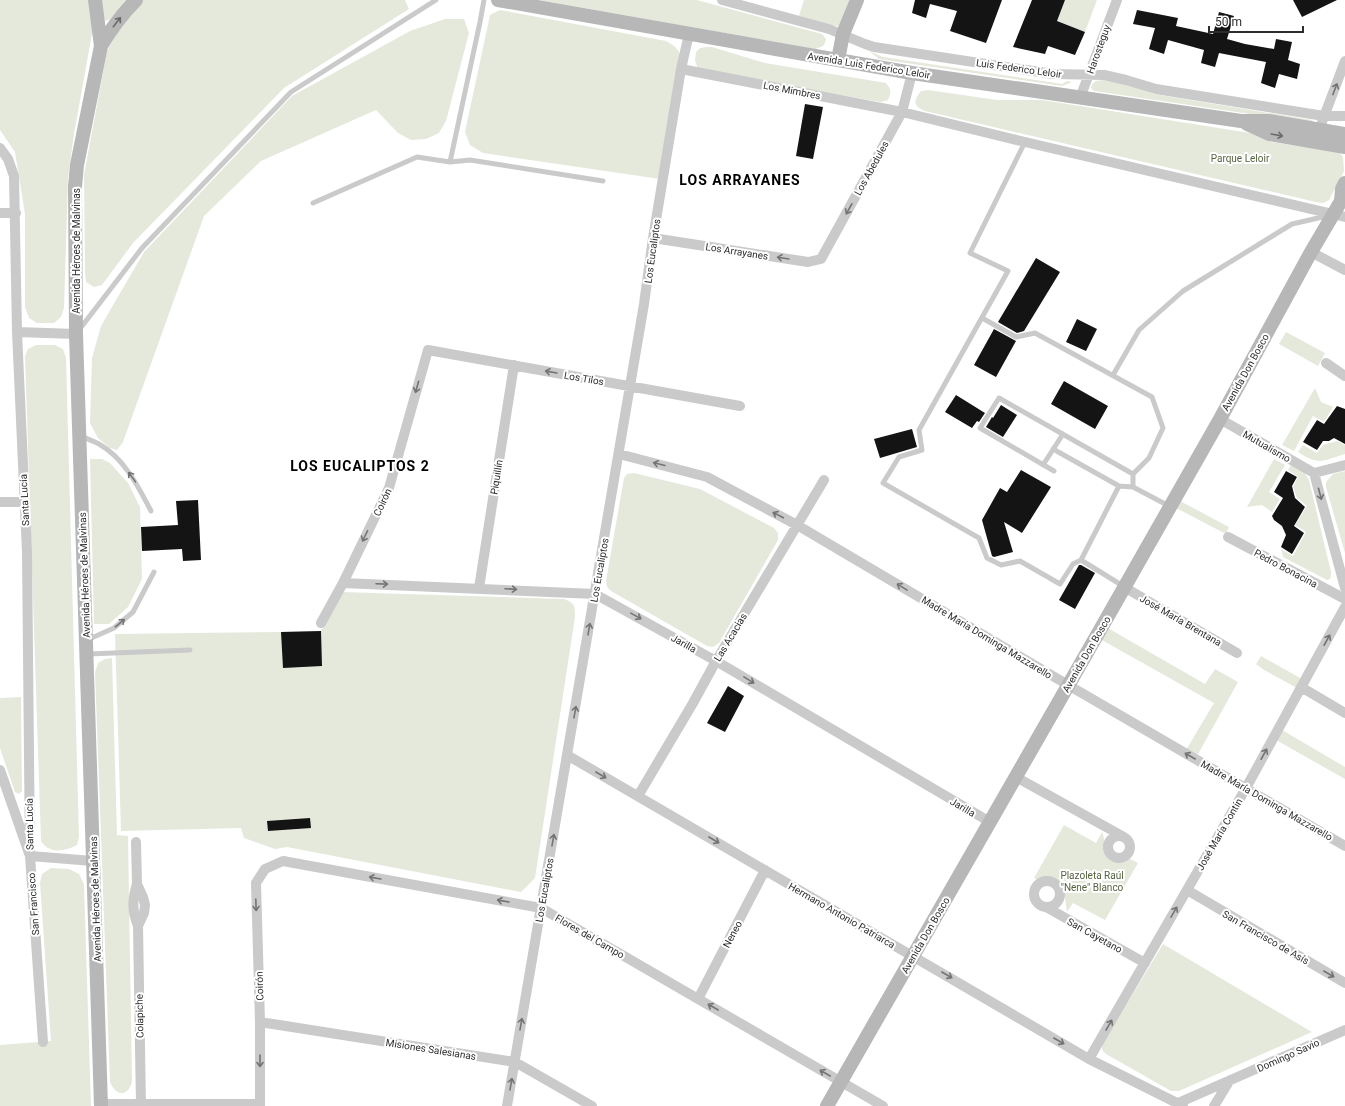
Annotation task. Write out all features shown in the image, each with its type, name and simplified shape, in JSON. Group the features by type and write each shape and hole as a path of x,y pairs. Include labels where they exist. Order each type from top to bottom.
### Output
{"main road":[{"name":"Avenida Héroes de Malvinas","path":"95,0 101,46 77,166 75,187 76,334 101,1105"},
{"name":"Avenida Héroes de Malvinas","path":"101,46 113,27 136,0"},
{"name":"Avenida Luis Federico Leloir","path":"498,0 912,73 1241,121 1322,123 1345,134"},
{"path":"838,60 843,34 856,0"},
{"name":"Avenida Luis Federico Leloir","path":"1241,121 1269,134 1345,147"},
{"name":"Avenida Don Bosco","path":"826,1106 1220,419 1311,252 1339,215 1343,199 1342,188 1345,183"}],"street":[{"name":"Luis Federico Leloir","path":"722,0 829,29 874,47 1054,74 1104,75 1156,89 1322,123 1345,116"},
{"name":"Harosteguy","path":"1080,98 1117,0"},
{"name":"Los Eucaliptos","path":"507,1106 619,454 681,69 689,34"},
{"path":"1322,123 1345,61"},
{"name":"Los Mimbres","path":"681,69 902,112"},
{"name":"Los Abedules","path":"821,259 902,112 912,73"},
{"path":"902,112 1339,215"},
{"name":"Santa Lucía","path":"0,148 8,159 14,176 16,213 17,332 27,552 30,856"},
{"path":"0,213 16,213"},
{"name":"Los Arrayanes","path":"653,238 808,262 821,259"},
{"path":"1311,252 1345,270"},
{"path":"17,332 76,334"},
{"name":"Los Tilos","path":"428,350 740,406"},
{"name":"Coirón","path":"321,623 343,582 389,488 428,350"},
{"path":"1326,363 1345,376"},
{"name":"Piquillín","path":"479,588 514,366"},
{"name":"Mutualismo","path":"1220,419 1314,473"},
{"name":"Madre María Dominga Mazzarello","path":"619,454 707,477 797,525 1345,846"},
{"path":"1345,465 1314,473 1345,588"},
{"name":"Las Acacias","path":"638,796 716,661 824,480"},
{"path":"0,502 24,502"},
{"name":"Pedro Bonacina","path":"1228,537 1345,599"},
{"name":"Jarilla","path":"343,582 595,594 716,661 990,822"},
{"name":"José María Brentana","path":"1124,587 1238,653"},
{"name":"José María Contín","path":"1089,1058 1246,788 1345,607"},
{"path":"1301,687 1345,713"},
{"name":"Hermano Antonio Patriarca","path":"567,755 1089,1058 1180,1105"},
{"name":"San Francisco","path":"0,770 30,856 43,1042"},
{"path":"1016,777 1124,837"},
{"name":"Colapiche","path":"136,842 137,884 145,905 144,913 138,926 141,1105"},
{"path":"30,856 93,861"},
{"name":"Flores del Campo","path":"265,869 283,861 541,908 883,1106"},
{"name":"Coirón","path":"260,1105 260,1022 256,883 265,869"},
{"name":"Neneo","path":"698,999 765,870"},
{"name":"San Francisco de Asís","path":"1187,890 1345,983"},
{"name":"San Cayetano","path":"1046,907 1145,963"},
{"name":"Misiones Salesianas","path":"260,1022 515,1062 592,1106"},
{"name":"Domingo Savio","path":"1180,1105 1230,1080 1345,1030"},
{"path":"1214,1106 1230,1080"},
{"path":"101,1105 260,1105"}],"lane":[{"path":"76,334 142,248 291,92 436,0"},
{"path":"450,162 484,0"},
{"path":"1025,142 970,253 1008,271 919,430 922,450 899,457 884,483 979,538 987,558 1002,565 1020,561 1060,584 1073,564 1081,560 1119,486"},
{"path":"313,203 417,157 450,162 470,160 603,181"},
{"path":"1113,375 1139,330 1183,291 1292,224 1339,215"},
{"path":"982,318 1016,337 1035,333 1152,397 1163,428 1149,458 1133,474 1133,487"},
{"path":"1054,471 980,428 999,398 1133,474"},
{"path":"1044,465 1063,434"},
{"path":"79,435 99,444 115,456 134,480 151,511"},
{"path":"1053,449 1119,486 1133,487 1170,507"},
{"path":"1081,560 1124,587"},
{"path":"86,648 133,612 154,572"},
{"path":"86,648 190,650"}],"green space":[{"path":"0,0 89,0 93,28 74,134 68,178 64,308 61,317 54,323 37,323 29,318 25,307 25,214 15,152 0,130"},
{"path":"101,0 126,0 110,19 106,21 104,18"},
{"path":"143,0 405,0 409,9 284,88 133,243 102,285 94,287 86,282 85,272 84,175 107,51 118,31 134,9"},
{"path":"539,0 697,0 822,34 826,39 823,46 815,49"},
{"path":"804,0 856,0 842,26 836,26 799,16"},
{"path":"1065,0 1097,0 1085,32 1057,21"},
{"path":"500,10 666,41 676,48 682,59 660,179 483,153 470,145 465,132 490,15"},
{"path":"445,19 464,19 469,33 446,121 439,133 426,139 411,140 398,133 376,110 261,161 204,216 123,442 117,450 110,448 98,438 90,423 92,358 101,326 144,252 292,96 410,31"},
{"path":"712,47 765,63 886,83 890,89 890,95 888,100 881,102 699,71 695,61 696,52 700,48"},
{"path":"869,51 883,57 1062,84 1067,81 1072,82 1062,86 879,59"},
{"path":"1102,80 1125,84 1154,94 1312,120 1313,122 1094,91 1091,88 1092,84 1096,81"},
{"name":"Parque Leloir","path":"928,90 997,100 1042,100 1250,133 1271,142 1339,152 1343,157 1344,171 1329,200 1323,203 1316,202 925,111 916,105 916,100 921,91"},
{"path":"1286,332 1325,353 1318,366 1279,344"},
{"path":"36,345 55,345 63,349 66,358 79,837 77,845 62,850 52,850 41,841 25,356 28,349"},
{"path":"1315,388 1321,402 1333,407 1324,422 1313,416 1294,451 1282,445"},
{"path":"1337,441 1345,445 1345,454 1326,460 1316,461 1298,452 1303,445 1317,453 1323,445"},
{"path":"90,459 102,459 110,463 128,483 140,507 142,579 128,607 109,624 94,624"},
{"path":"1274,459 1285,465 1269,492 1280,499 1272,512 1262,505 1247,507"},
{"path":"1291,465 1304,472 1309,480 1331,572 1330,579 1327,580 1283,557 1281,549 1293,556 1306,532 1295,525 1307,506 1297,498 1293,487 1298,477 1288,470"},
{"path":"1345,471 1345,553 1326,487 1326,482 1333,474"},
{"path":"634,473 700,489 774,528 778,533 778,540 719,643 713,647 707,646 611,591 607,587 606,581 624,478 627,474"},
{"path":"1180,501 1229,527 1226,534 1176,508"},
{"path":"341,592 564,599 574,605 575,617 535,878 521,892 287,847 275,849 244,838 241,828 121,831 115,634 321,631"},
{"path":"1106,627 1205,684 1215,669 1238,682 1197,756 1186,750 1214,703 1100,639"},
{"path":"1261,656 1302,679 1297,688 1256,664"},
{"path":"112,658 117,835 128,836 132,1082 130,1087 124,1093 115,1090 110,1082 95,672 98,663 105,659"},
{"path":"21,697 22,791 19,794 15,792 0,748 0,698"},
{"path":"1282,730 1345,767 1345,779 1276,740"},
{"name":"Plazoleta Raúl \"Nene\" Blanco","path":"1064,825 1096,843 1102,832 1105,851 1108,857 1118,861 1128,858 1138,863 1105,920 1073,903 1067,912 1063,891 1057,880 1046,877 1038,880 1034,878"},
{"path":"51,868 69,869 79,874 84,884 91,1106 0,1106 0,1045 51,1041 40,883 42,874"},
{"path":"1163,944 1312,1032 1179,1091 1171,1091 1106,1054 1102,1050 1102,1045"}],"building":[{"path":"915,0 1002,0 986,43 950,31 957,11 930,4 926,18 912,13"},
{"path":"1032,0 1065,0 1057,21 1085,32 1075,55 1048,46 1045,54 1013,47"},
{"path":"1293,0 1337,0 1302,17"},
{"path":"1137,10 1178,18 1176,26 1213,34 1219,12 1234,16 1227,39 1274,49 1276,39 1292,42 1288,60 1300,64 1297,79 1279,74 1275,88 1261,83 1266,62 1219,53 1215,67 1201,63 1204,50 1168,40 1164,54 1149,49 1155,28 1133,24"},
{"path":"805,104 823,107 813,159 796,156"},
{"path":"1036,258 1060,272 1024,331 1017,333 998,322"},
{"path":"1077,319 1097,329 1086,351 1066,342"},
{"path":"994,329 1016,341 996,377 974,365"},
{"path":"1064,381 1108,406 1095,429 1051,404"},
{"path":"956,395 985,413 979,422 977,421 972,428 945,412"},
{"path":"1001,405 1017,415 1003,437 986,427"},
{"path":"1337,406 1345,409 1345,444 1334,438 1329,441 1323,441 1317,450 1303,442 1317,420 1324,424"},
{"path":"912,429 917,447 880,458 874,439"},
{"path":"1021,470 1051,487 1022,533 1004,522 1013,552 994,557 992,556 982,520 1000,488 1007,492"},
{"path":"1286,471 1297,477 1292,486 1295,498 1305,507 1294,526 1304,533 1292,554 1281,547 1286,535 1282,526 1274,520 1272,516 1283,498 1274,492"},
{"path":"198,500 201,560 183,561 182,549 142,551 141,527 178,525 176,501"},
{"path":"1079,565 1095,573 1075,609 1059,600"},
{"path":"321,631 322,666 283,668 281,632"},
{"path":"728,686 744,696 725,732 707,723"},
{"path":"310,818 311,828 268,831 267,821"}],"district":[{"name":"LOS ARRAYANES","path":"740,180"},
{"name":"LOS EUCALIPTOS 2","path":"360,466"}]}
